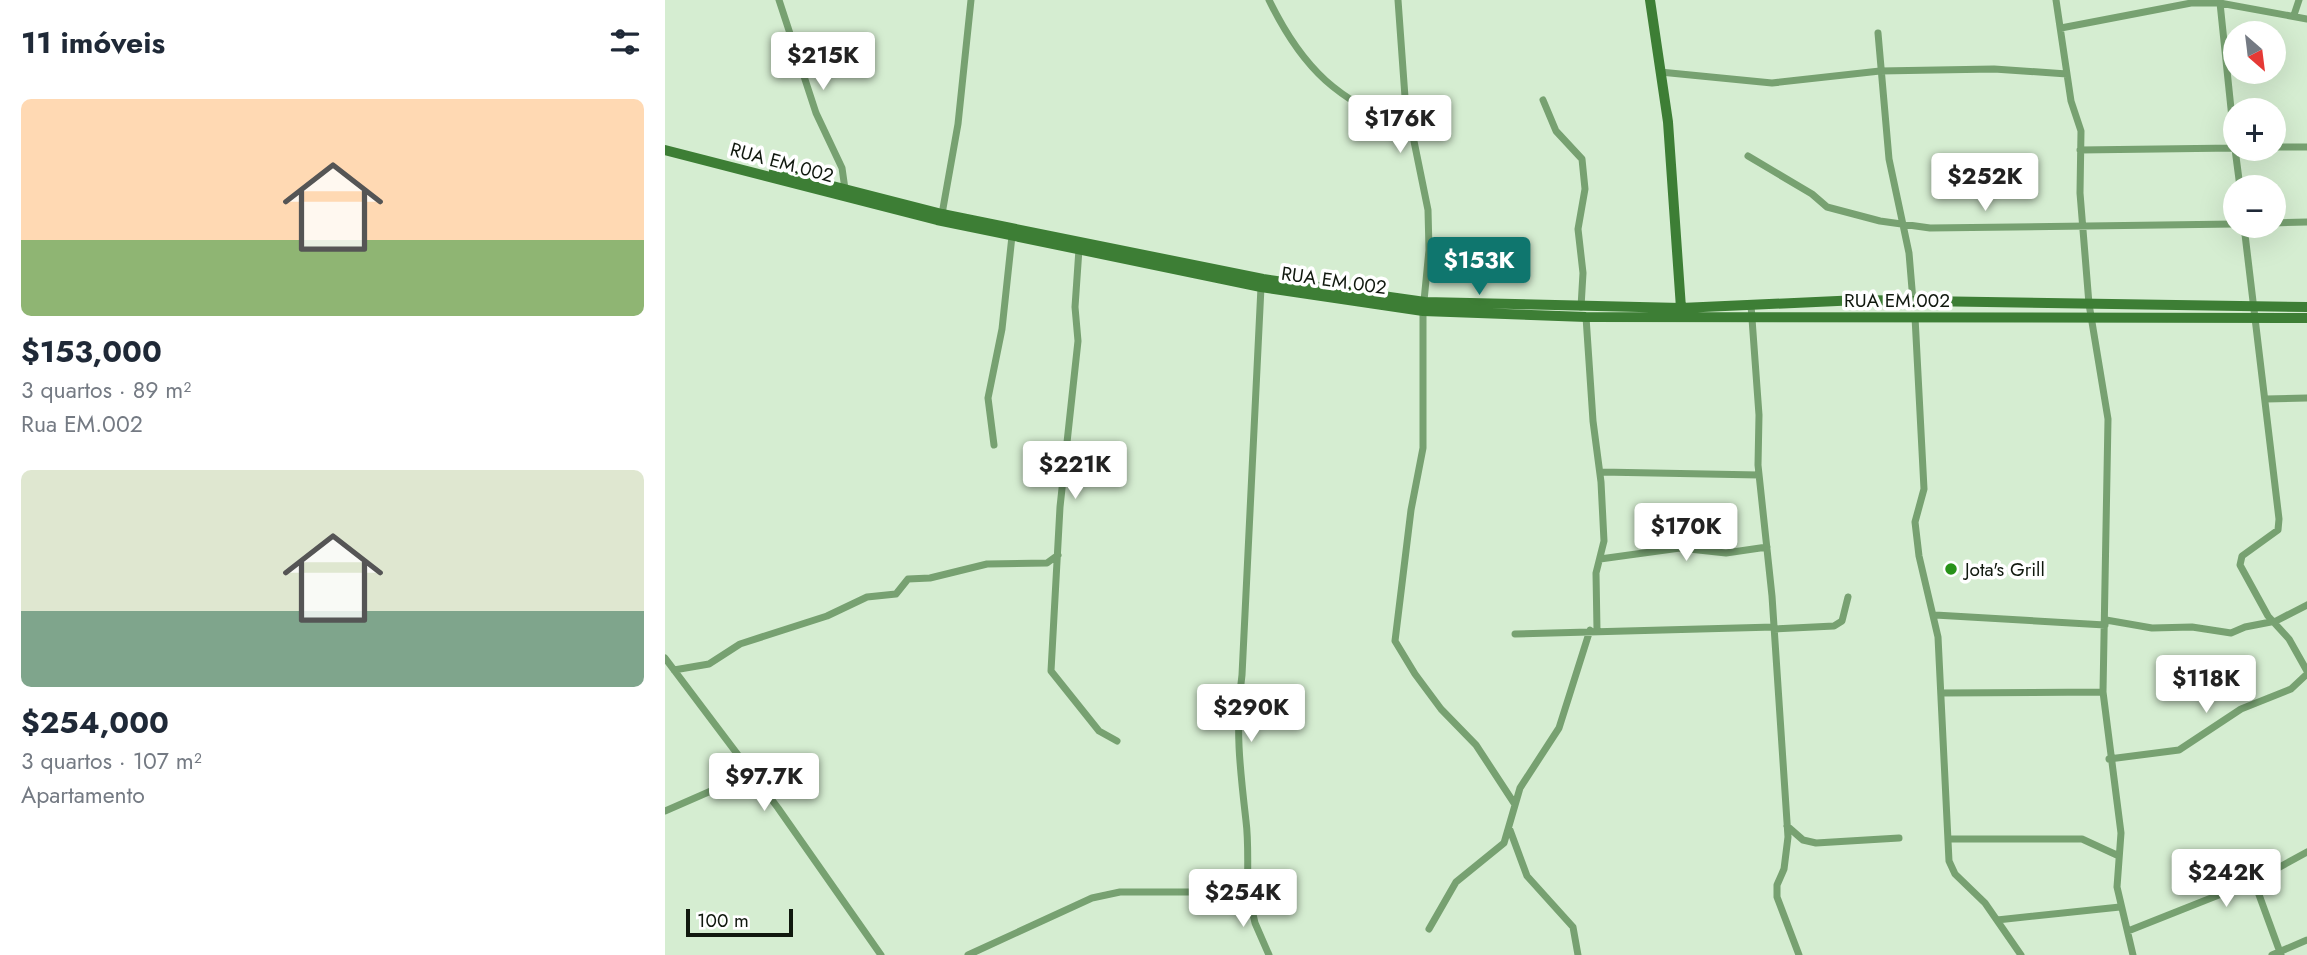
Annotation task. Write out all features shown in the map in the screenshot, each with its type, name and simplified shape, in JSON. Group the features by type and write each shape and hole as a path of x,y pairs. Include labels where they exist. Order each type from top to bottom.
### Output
{"street":[{"path":"779,0 816,113 842,168 845,189"},
{"path":"942,214 958,124 971,0"},
{"path":"1269,0 1293,46 1323,80 1350,102 1410,131"},
{"path":"1398,0 1410,131 1428,210 1423,448 1408,529 1395,641 1441,709 1476,745 1514,803"},
{"path":"1650,0 1675,202 1681,309"},
{"path":"2056,0 2071,101 2081,131 2083,227 2089,304 2108,419 2103,692 2109,759 2121,833 2117,871 2120,907 2133,955"},
{"path":"2294,15 2299,0"},
{"path":"2061,28 2191,3 2220,3 2307,19"},
{"path":"2220,3 2230,98"},
{"path":"1878,33 1880,71 1888,122 1889,159 1909,253 1913,301"},
{"path":"1660,72 1772,83 1880,71 1994,69 2067,74"},
{"path":"1543,100 1556,131 1582,159 1585,188 1578,229 1583,273 1581,307"},
{"name":"RUA EM.002","path":"665,144 942,214 1263,279 1424,307 1681,309 1913,301 2307,307"},
{"path":"2286,147 2307,147"},
{"path":"2080,150 2223,148"},
{"name":"RUA EM.002","path":"665,150 937,220 1012,236 1261,287 1424,307 1586,317 2307,318"},
{"path":"1748,156 1812,194 1827,208 1902,224 1930,228 2223,224"},
{"path":"2286,223 2307,222"},
{"path":"994,445 988,398 1002,329 1012,236"},
{"path":"2109,759 2179,750 2241,709 2291,689 2307,673 2276,621 2261,605 2239,559 2278,530 2266,399 2245,238"},
{"path":"1079,249 1075,307 1078,341 1060,508 1051,671 1099,731 1117,740"},
{"path":"1261,287 1237,756 1246,822 1248,892 1255,923 1269,955"},
{"path":"1751,305 1759,415 1759,475 1774,628 1788,852 1777,885 1777,897 1799,955"},
{"path":"1429,929 1456,882 1504,843 1510,830 1514,803 1520,788 1559,728 1594,630 1596,573 1604,541 1601,472 1593,421 1586,317"},
{"path":"1915,317 1924,489 1915,522 1927,593 1935,615 1950,839 1949,861 1955,874 1985,902 2021,955"},
{"path":"2266,399 2307,398"},
{"path":"1601,472 1759,475"},
{"path":"1600,559 1680,548 1727,553 1767,547"},
{"path":"674,670 709,664 740,644 827,616 867,597 896,594 908,579 930,578 987,564 1047,563 1058,555"},
{"path":"1515,634 1834,626 1842,621 1848,597"},
{"path":"1935,615 2106,622 2152,628 2192,627 2231,633 2245,627 2276,621 2307,605"},
{"path":"665,658 752,773 881,955"},
{"path":"1941,693 2103,692"},
{"path":"665,811 752,773"},
{"path":"1786,825 1803,840 1816,843 1899,838"},
{"path":"1510,830 1527,876 1573,927 1579,955"},
{"path":"1950,839 2082,839 2119,856"},
{"path":"2128,931 2254,881 2307,852"},
{"path":"2254,881 2278,954 2307,940"},
{"path":"968,955 1092,898 1121,892 1248,892"},
{"path":"1997,919 2120,907"}],"place":[{"name":"Jota's Grill","path":"1951,569"}]}
